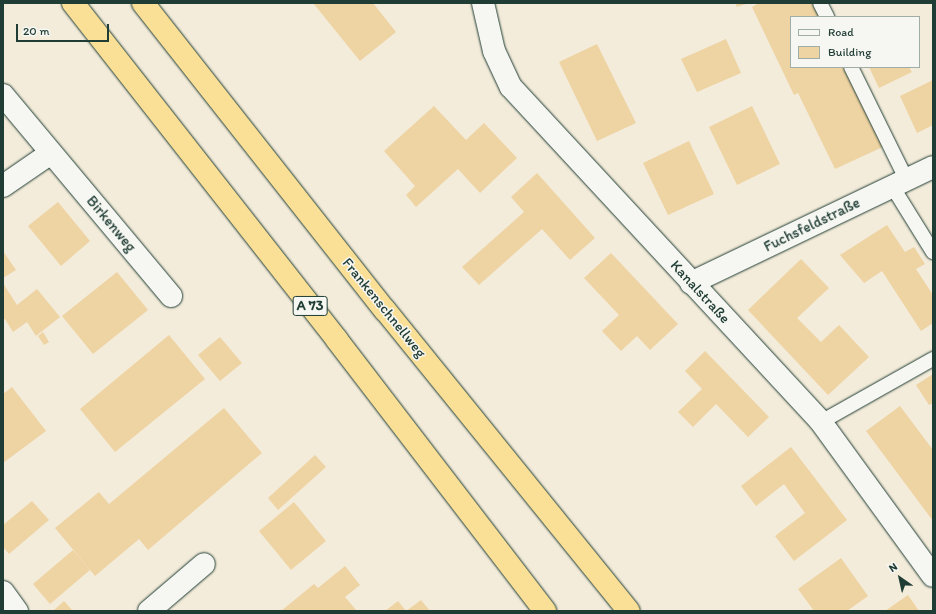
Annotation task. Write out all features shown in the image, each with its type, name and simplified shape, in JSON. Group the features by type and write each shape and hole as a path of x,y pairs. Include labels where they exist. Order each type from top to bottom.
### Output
{"highway":[{"name":"A 73","path":"73,3 337,340 545,611"},
{"name":"Frankenschnellweg","path":"143,3 385,310 629,611"}],"street":[{"name":"Kanalstraße","path":"483,3 494,51 511,87 821,422 933,576"},
{"name":"Birkenweg","path":"3,94 171,296"},
{"path":"3,186 51,153"},
{"name":"Fuchsfeldstraße","path":"691,283 933,167"},
{"path":"149,611 204,564"},
{"path":"3,592 17,611"}],"lane":[{"path":"820,3 826,16"},
{"path":"851,68 899,183 933,252"},
{"path":"821,422 933,359"}],"building":[{"path":"313,3 373,3 396,32 360,61"},
{"path":"735,3 749,3 737,7"},
{"path":"759,3 812,3 818,16 790,16 790,68 843,68 844,71 850,68 887,145 835,169 798,93 794,95 752,7"},
{"path":"726,39 741,73 697,92 681,59"},
{"path":"597,44 636,123 597,141 559,62"},
{"path":"869,68 910,68 912,72 879,88"},
{"path":"933,80 933,125 917,133 900,96"},
{"path":"434,106 466,140 484,123 517,158 480,193 458,169 416,207 406,195 415,186 384,151"},
{"path":"752,106 780,164 737,185 709,127"},
{"path":"689,141 714,194 668,215 643,163"},
{"path":"537,173 595,238 570,260 542,229 479,285 462,267 524,212 511,197"},
{"path":"58,202 90,241 61,266 28,226"},
{"path":"887,225 905,252 914,247 925,264 916,269 933,295 933,323 921,331 882,271 864,283 840,255"},
{"path":"3,251 16,270 3,278"},
{"path":"611,253 678,324 650,350 637,336 621,351 602,331 619,315 584,278"},
{"path":"801,259 829,288 797,318 821,342 839,325 869,357 828,395 748,310"},
{"path":"117,272 148,310 93,354 62,316"},
{"path":"3,283 17,305 37,289 60,317 36,336 27,322 13,332 5,319 3,320"},
{"path":"43,332 49,342 44,345 38,336"},
{"path":"169,335 205,379 115,452 80,409"},
{"path":"220,337 242,363 220,381 198,355"},
{"path":"705,351 769,417 748,437 716,404 693,427 678,412 702,389 685,371"},
{"path":"933,374 933,403 929,405 916,385"},
{"path":"12,387 46,431 3,463 3,394"},
{"path":"900,406 933,450 933,521 866,431"},
{"path":"224,408 262,453 148,550 139,539 95,576 55,528 99,492 109,504"},
{"path":"791,447 847,520 794,561 775,536 805,513 784,484 756,506 741,486"},
{"path":"315,455 326,467 278,510 268,498"},
{"path":"32,501 49,520 9,554 3,547 3,525"},
{"path":"294,502 326,541 291,570 259,531"},
{"path":"73,550 90,570 50,604 33,584"},
{"path":"841,558 868,596 847,611 814,611 798,589"},
{"path":"345,566 360,585 345,597 357,611 281,611 314,584 318,588"},
{"path":"908,595 919,611 885,611"},
{"path":"421,600 430,611 406,611"},
{"path":"64,601 73,611 54,610"},
{"path":"398,601 406,611 385,611"}]}
